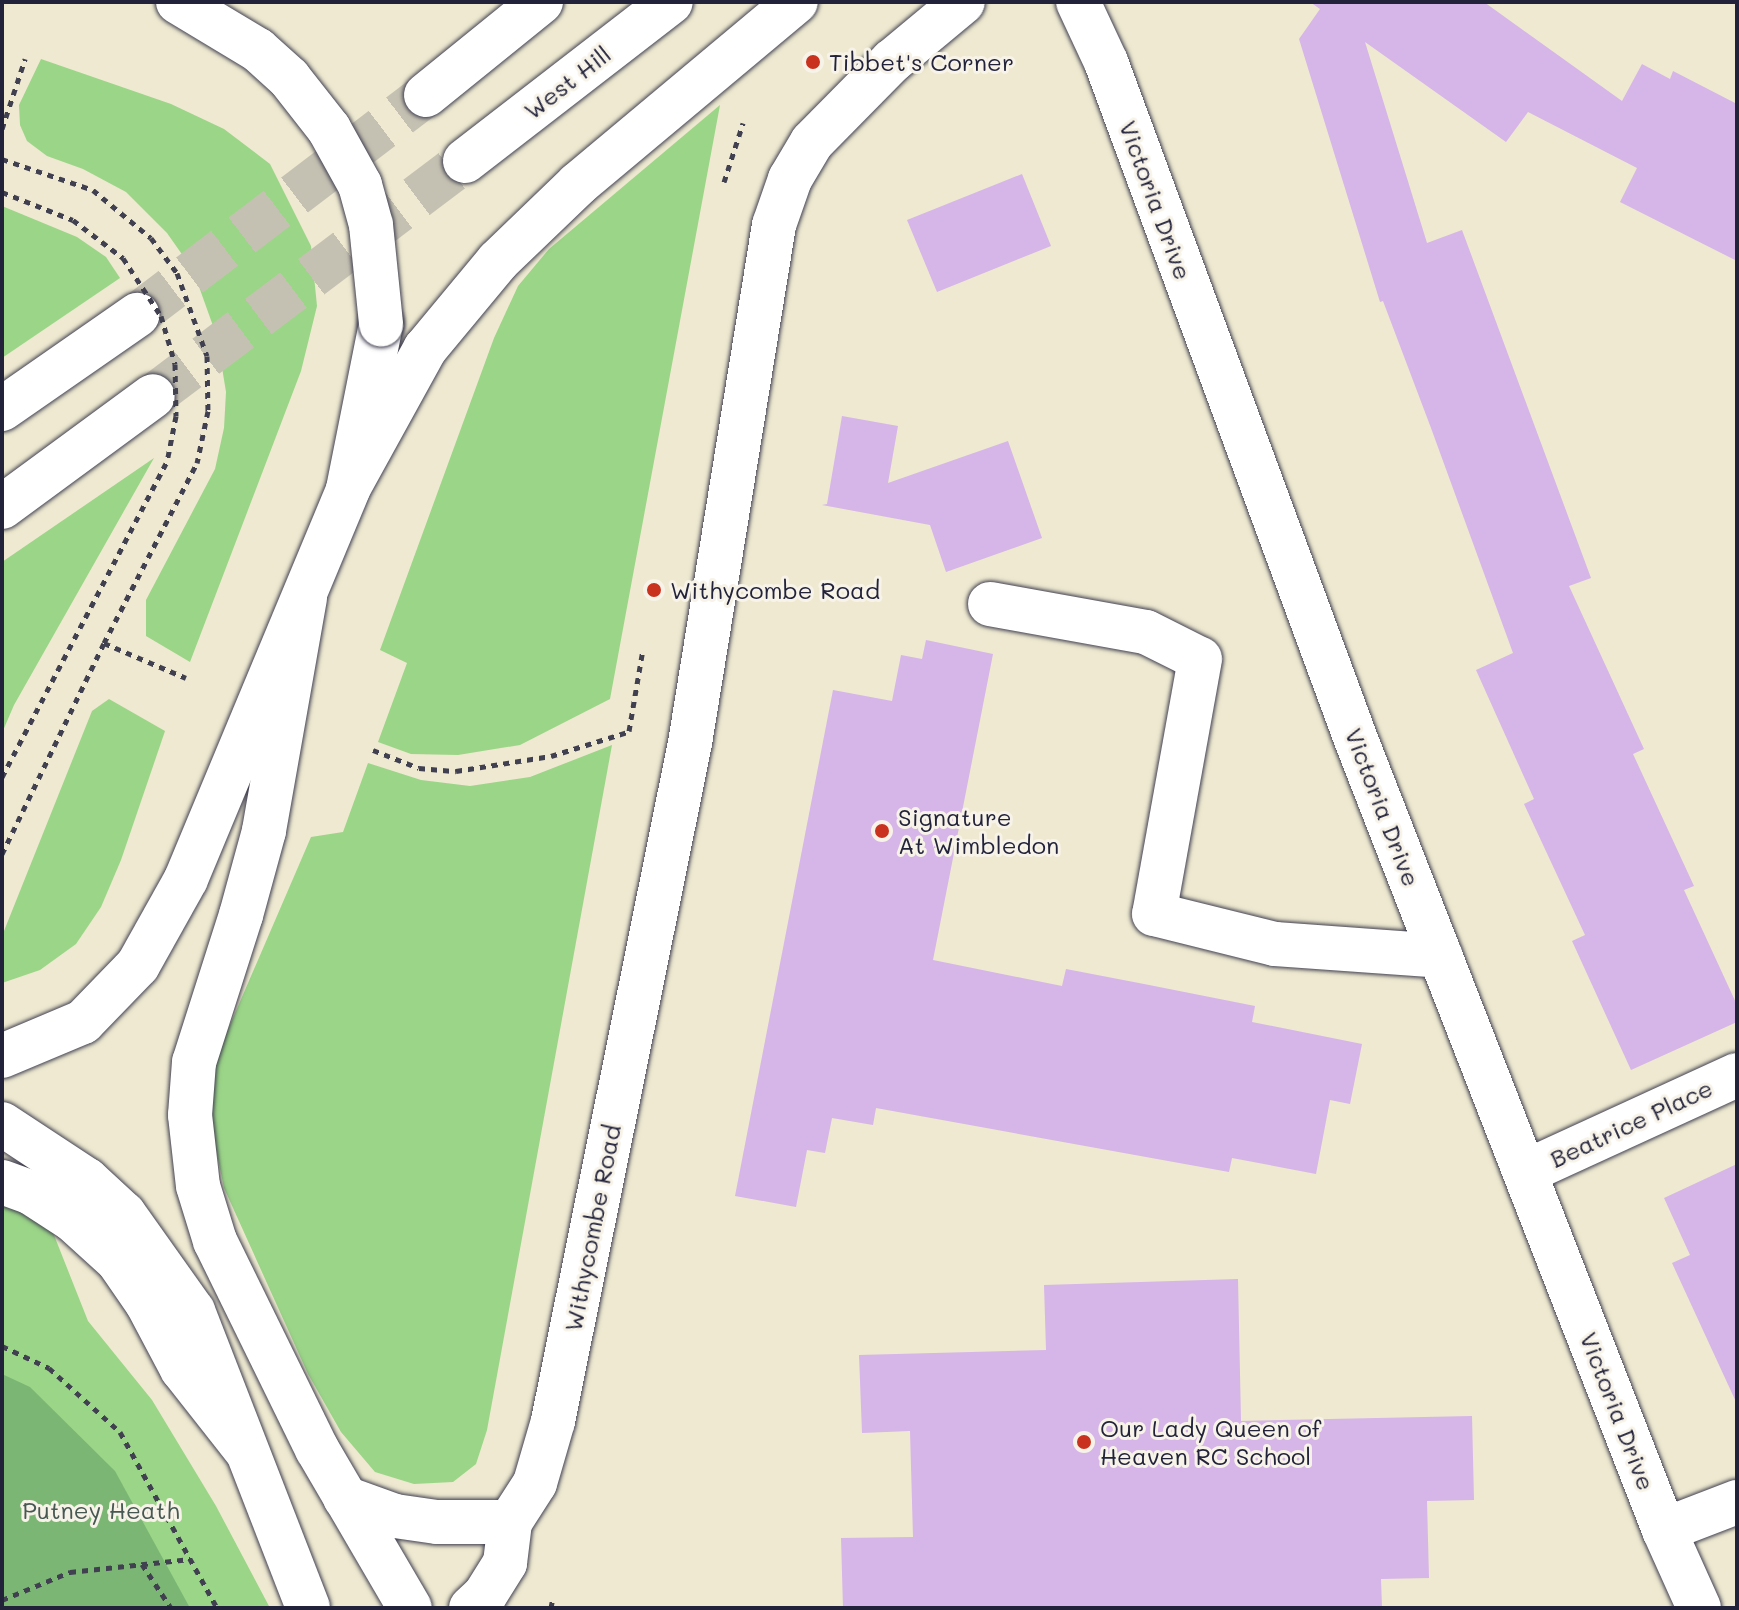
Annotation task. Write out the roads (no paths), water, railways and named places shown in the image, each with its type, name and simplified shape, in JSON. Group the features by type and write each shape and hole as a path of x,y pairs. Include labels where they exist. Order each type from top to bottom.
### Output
{"main road":[{"path":"178,2 258,50 289,78 329,129 360,185 371,225 381,324 348,489"},
{"path":"426,95 541,2"},
{"path":"2,1056 83,1022 138,965 186,879 348,489 425,349 498,261 578,184 796,2"},
{"name":"Withycombe Road","path":"471,1608 485,1595 505,1563 510,1522 535,1483 553,1421 690,743 774,225 790,179 812,142 892,61 963,2"},
{"name":"Victoria Drive","path":"1078,2 1106,62 1350,723 1664,1530 1699,1608"},
{"name":"West Hill","path":"465,161 670,3"},
{"path":"2,409 137,315"},
{"path":"2,507 153,396"},
{"path":"305,598 264,831 194,1062 190,1115 198,1186 215,1241 310,1436 410,1608"},
{"path":"990,604 1146,632 1200,659 1154,914 1275,944 1441,956"},
{"name":"Beatrice Place","path":"1525,1172 1737,1075"},
{"path":"2,1124 87,1180 124,1214 193,1311 308,1608"},
{"path":"2,1182 30,1192 73,1220 118,1261 147,1303 182,1369 245,1449"},
{"path":"345,1498 395,1516 437,1522 510,1522"},
{"path":"1664,1530 1737,1502"}],"tunnel":[{"path":"137,315 426,95"},
{"path":"153,396 465,161"}],"place":[{"name":"Tibbet's Corner","path":"813,62"},
{"name":"Withycombe Road","path":"654,590"},
{"name":"Signature At Wimbledon","path":"882,831"},
{"name":"Our Lady Queen of Heaven RC School","path":"1084,1442"}],"park label":[{"name":"Putney Heath","path":"101,1510"}]}
